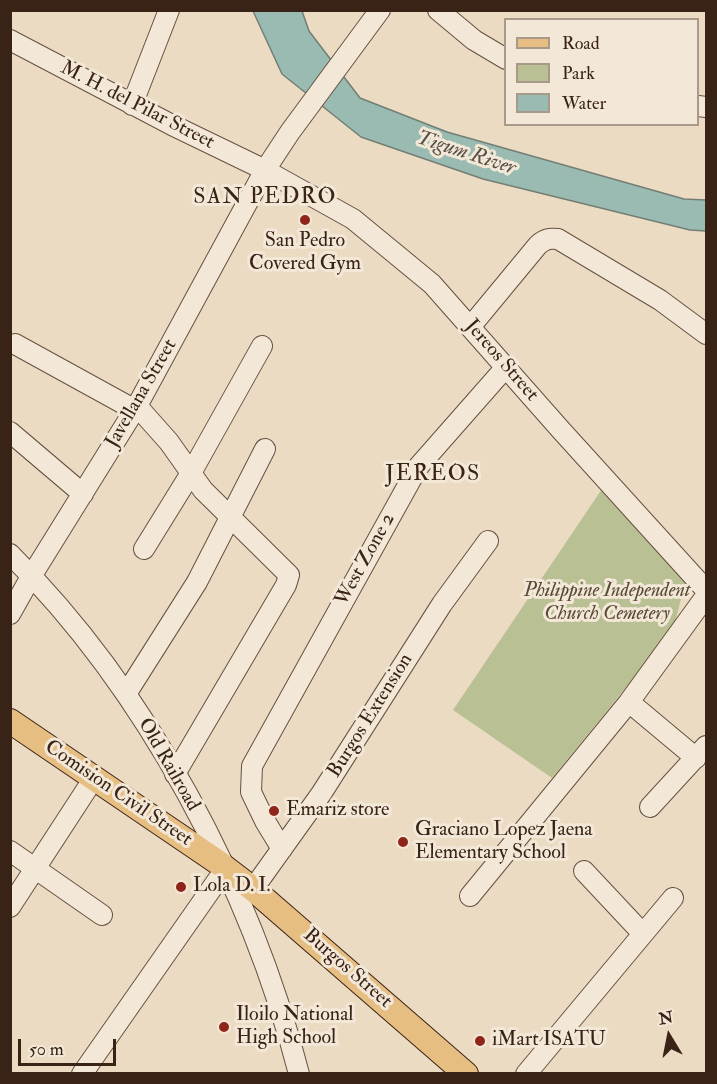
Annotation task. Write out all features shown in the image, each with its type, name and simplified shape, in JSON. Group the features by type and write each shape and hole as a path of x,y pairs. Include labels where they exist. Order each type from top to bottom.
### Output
{"main road":[{"name":"Comision Civil Street","path":"10,720 226,868"},
{"name":"Burgos Street","path":"226,868 466,1074"}],"street":[{"path":"132,105 169,10"},
{"name":"Javellana Street","path":"10,614 136,408 265,170 290,132 380,10"},
{"path":"438,10 474,40 504,58"},
{"name":"M. H. del Pilar Street","path":"10,40 132,105 265,170"},
{"name":"Jereos Street","path":"265,170 352,219 432,284 705,586"},
{"path":"471,326 538,245 550,238 558,239 660,300 706,334"},
{"path":"15,345 136,408 169,442 203,490 289,575 286,585 175,774"},
{"path":"144,549 262,346"},
{"name":"West Zone 2","path":"282,849 251,792 252,766 266,737 418,468 506,367"},
{"path":"10,432 83,494"},
{"path":"126,694 197,582 265,449"},
{"name":"Burgos Extension","path":"253,889 351,748 442,604 488,541"},
{"name":"Old Railroad","path":"10,554 32,575 71,621 153,734 226,868 271,983 299,1074"},
{"path":"470,896 629,702 705,586"},
{"path":"629,702 701,752 650,807"},
{"path":"10,907 94,778"},
{"path":"10,851 102,915"},
{"path":"82,1074 226,868"},
{"path":"584,871 643,934"},
{"path":"526,1074 673,898"}],"green space":[{"name":"Philippine Independent Church Cemetery","path":"606,483 689,568 673,630 552,778 453,710"}],"water":[{"name":"Tigum River","path":"253,11 302,11 309,31 360,98 447,132 684,199 706,200 706,231 690,230 483,179 361,137 282,74"}],"place":[{"name":"San Pedro Covered Gym","path":"305,220"},
{"name":"Emariz store","path":"274,811"},
{"name":"Graciano Lopez Jaena Elementary School","path":"403,842"},
{"name":"Lola D. I.","path":"181,887"},
{"name":"Iloilo National High School","path":"224,1027"},
{"name":"iMart ISATU","path":"480,1041"}],"district":[{"name":"SAN PEDRO","path":"265,198"},
{"name":"JEREOS","path":"433,475"}]}
